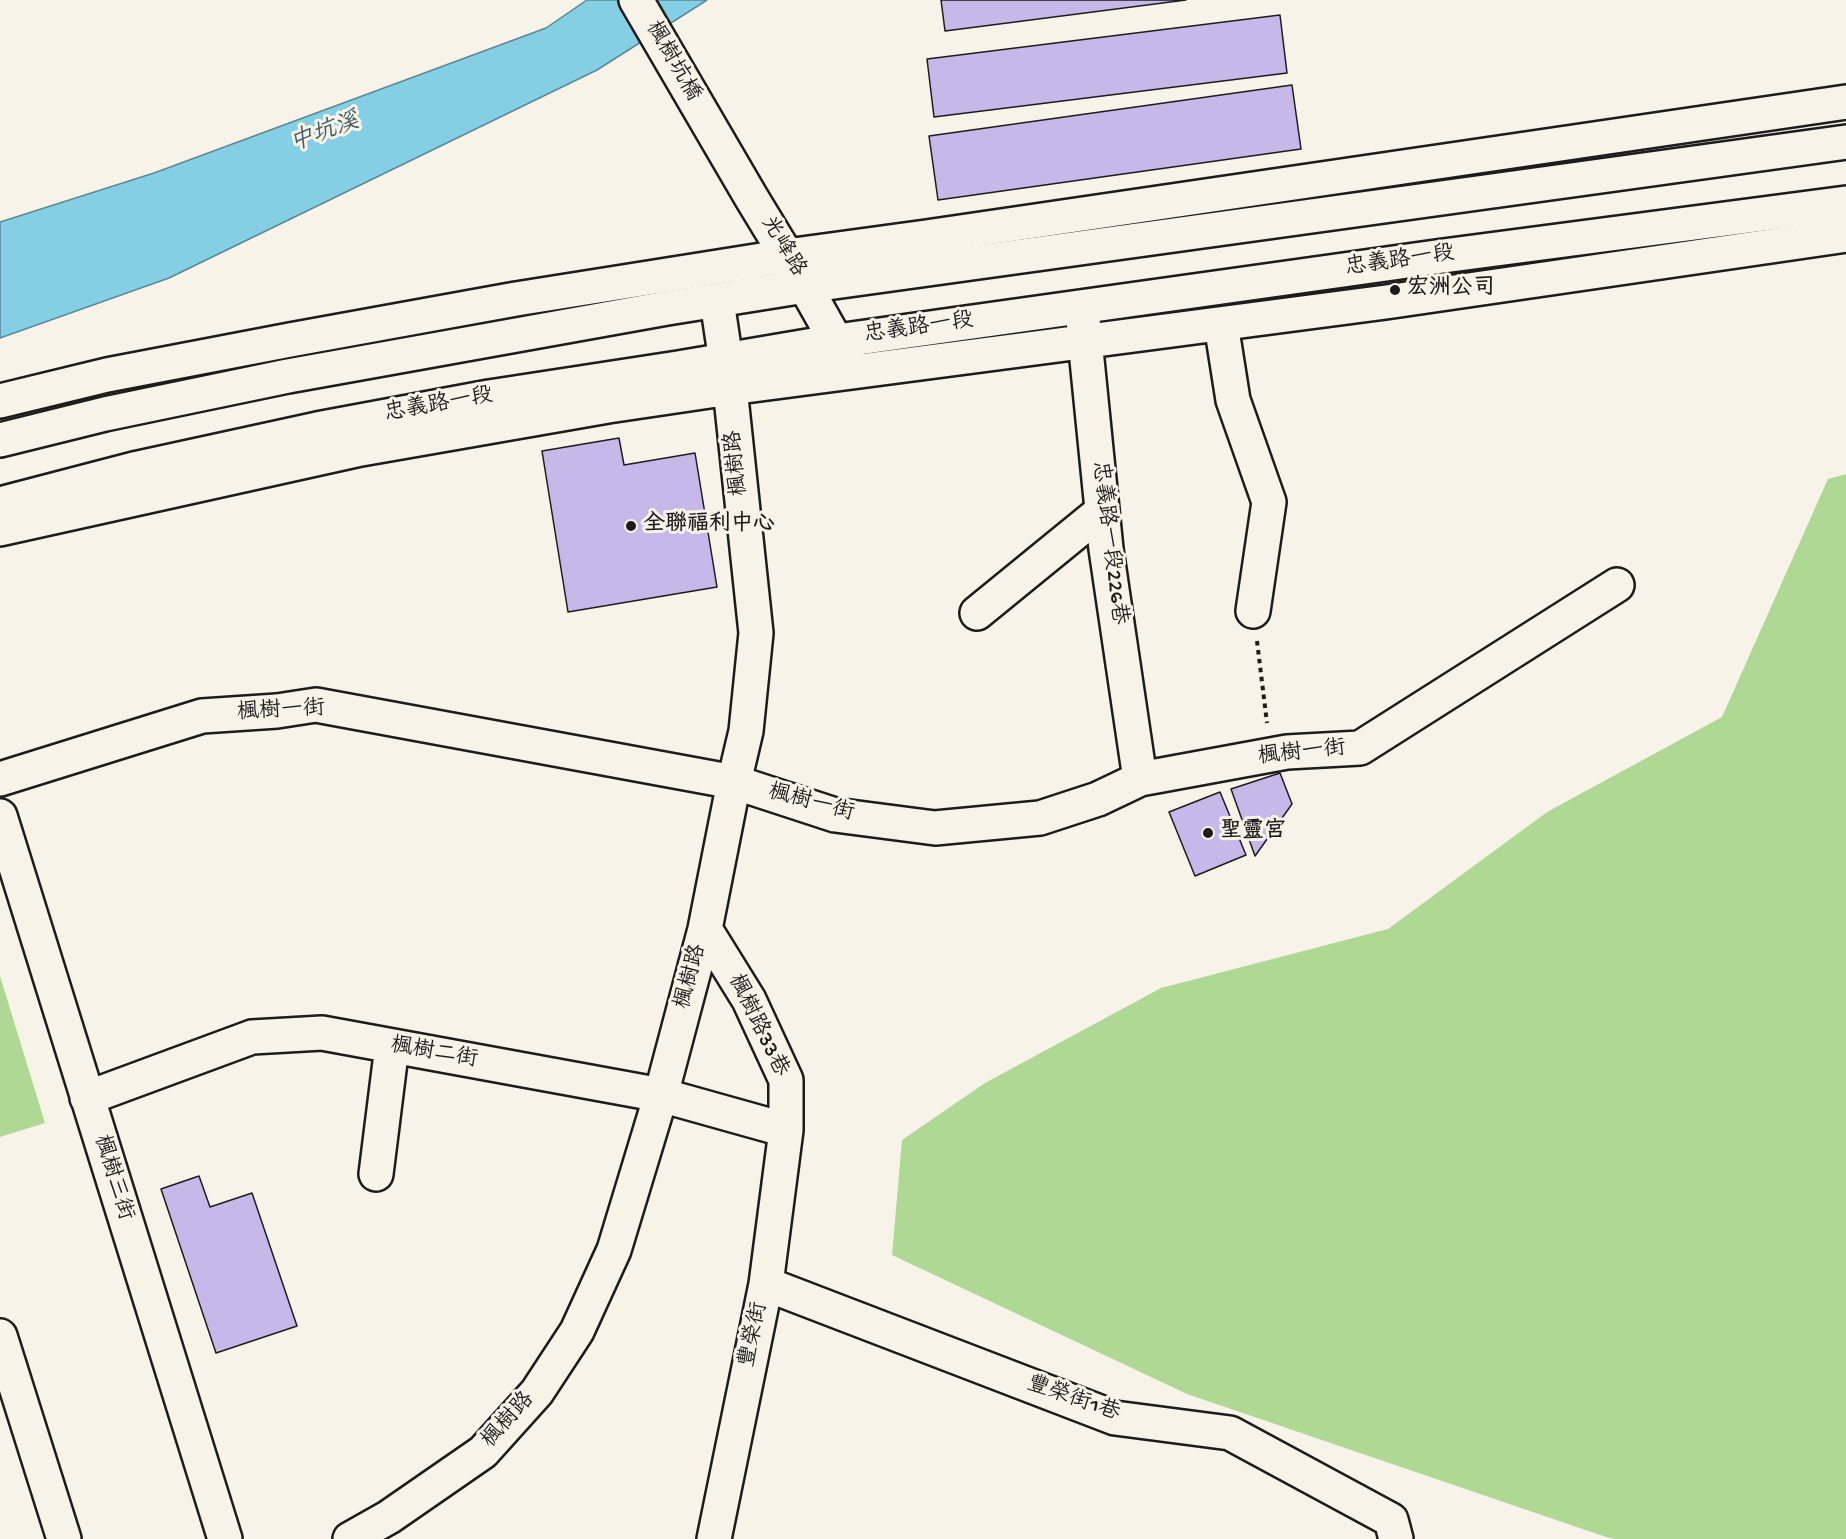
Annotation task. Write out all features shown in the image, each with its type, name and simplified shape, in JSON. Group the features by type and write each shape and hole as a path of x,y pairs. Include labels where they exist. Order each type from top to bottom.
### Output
{"street":[{"name":"楓樹坑橋","path":"636,0 708,124"},
{"path":"0,401 108,375 516,299 787,256 938,236 1846,102"},
{"name":"光峰路","path":"708,124 854,372"},
{"path":"0,440 105,414 288,376 667,308 805,286 1846,142"},
{"name":"忠義路一段","path":"0,529 361,449 538,418 728,374 837,341 1846,202"},
{"name":"忠義路一段","path":"0,504 138,468 317,429 489,397 728,374 854,372 1085,343 1846,235"},
{"name":"楓樹路","path":"350,1539 388,1517 483,1452 537,1392 577,1331 614,1250 661,1095 705,929 746,731 756,633 728,374 717,301"},
{"name":"忠義路一段226巷","path":"1082,306 1102,511 1140,779"},
{"path":"1221,324 1233,400 1269,502 1253,611"},
{"path":"977,613 1102,511"},
{"name":"楓樹一街","path":"0,779 202,716 277,711 316,705 734,782 835,815 935,828 1040,818 1098,799 1140,779 1271,754 1360,748 1617,585"},
{"name":"楓樹三街","path":"0,816 225,1539"},
{"name":"楓樹路33巷","path":"705,929 749,1000 786,1080 786,1130"},
{"name":"楓樹二街","path":"87,1098 252,1037 322,1033 661,1095 786,1130"},
{"path":"376,1174 392,1046"},
{"name":"豐榮街","path":"714,1539 766,1284 786,1130"},
{"name":"豐榮街1巷","path":"766,1284 1114,1418 1230,1433 1391,1520 1396,1539"},
{"path":"0,1336 64,1539"}],"path":[{"path":"1253,611 1271,754"}],"green space":[{"path":"1846,474 1846,1539 1615,1539 1606,1537 1187,1394 892,1255 902,1140 985,1083 1161,988 1388,929 1547,812 1722,717 1828,479"},
{"path":"0,976 45,1123 0,1137"}],"water":[{"name":"中坑溪","path":"587,0 707,0 597,70 169,278 0,338 0,222 154,173 546,28"}],"building":[{"path":"941,0 1186,0 945,31"},
{"path":"1280,15 1287,73 934,117 927,59"},
{"path":"1292,85 1301,149 938,200 929,136"},
{"name":"全聯福利中心","path":"619,438 624,465 695,453 717,587 568,612 542,451"},
{"path":"1280,773 1292,804 1255,856 1231,789"},
{"name":"聖靈宮","path":"1220,792 1246,855 1195,876 1169,812"},
{"path":"199,1176 210,1207 252,1193 297,1326 216,1353 161,1189"}],"place":[{"name":"宏洲公司","path":"1395,290"},
{"name":"全聯福利中心","path":"631,526"},
{"name":"聖靈宮","path":"1208,833"}]}
